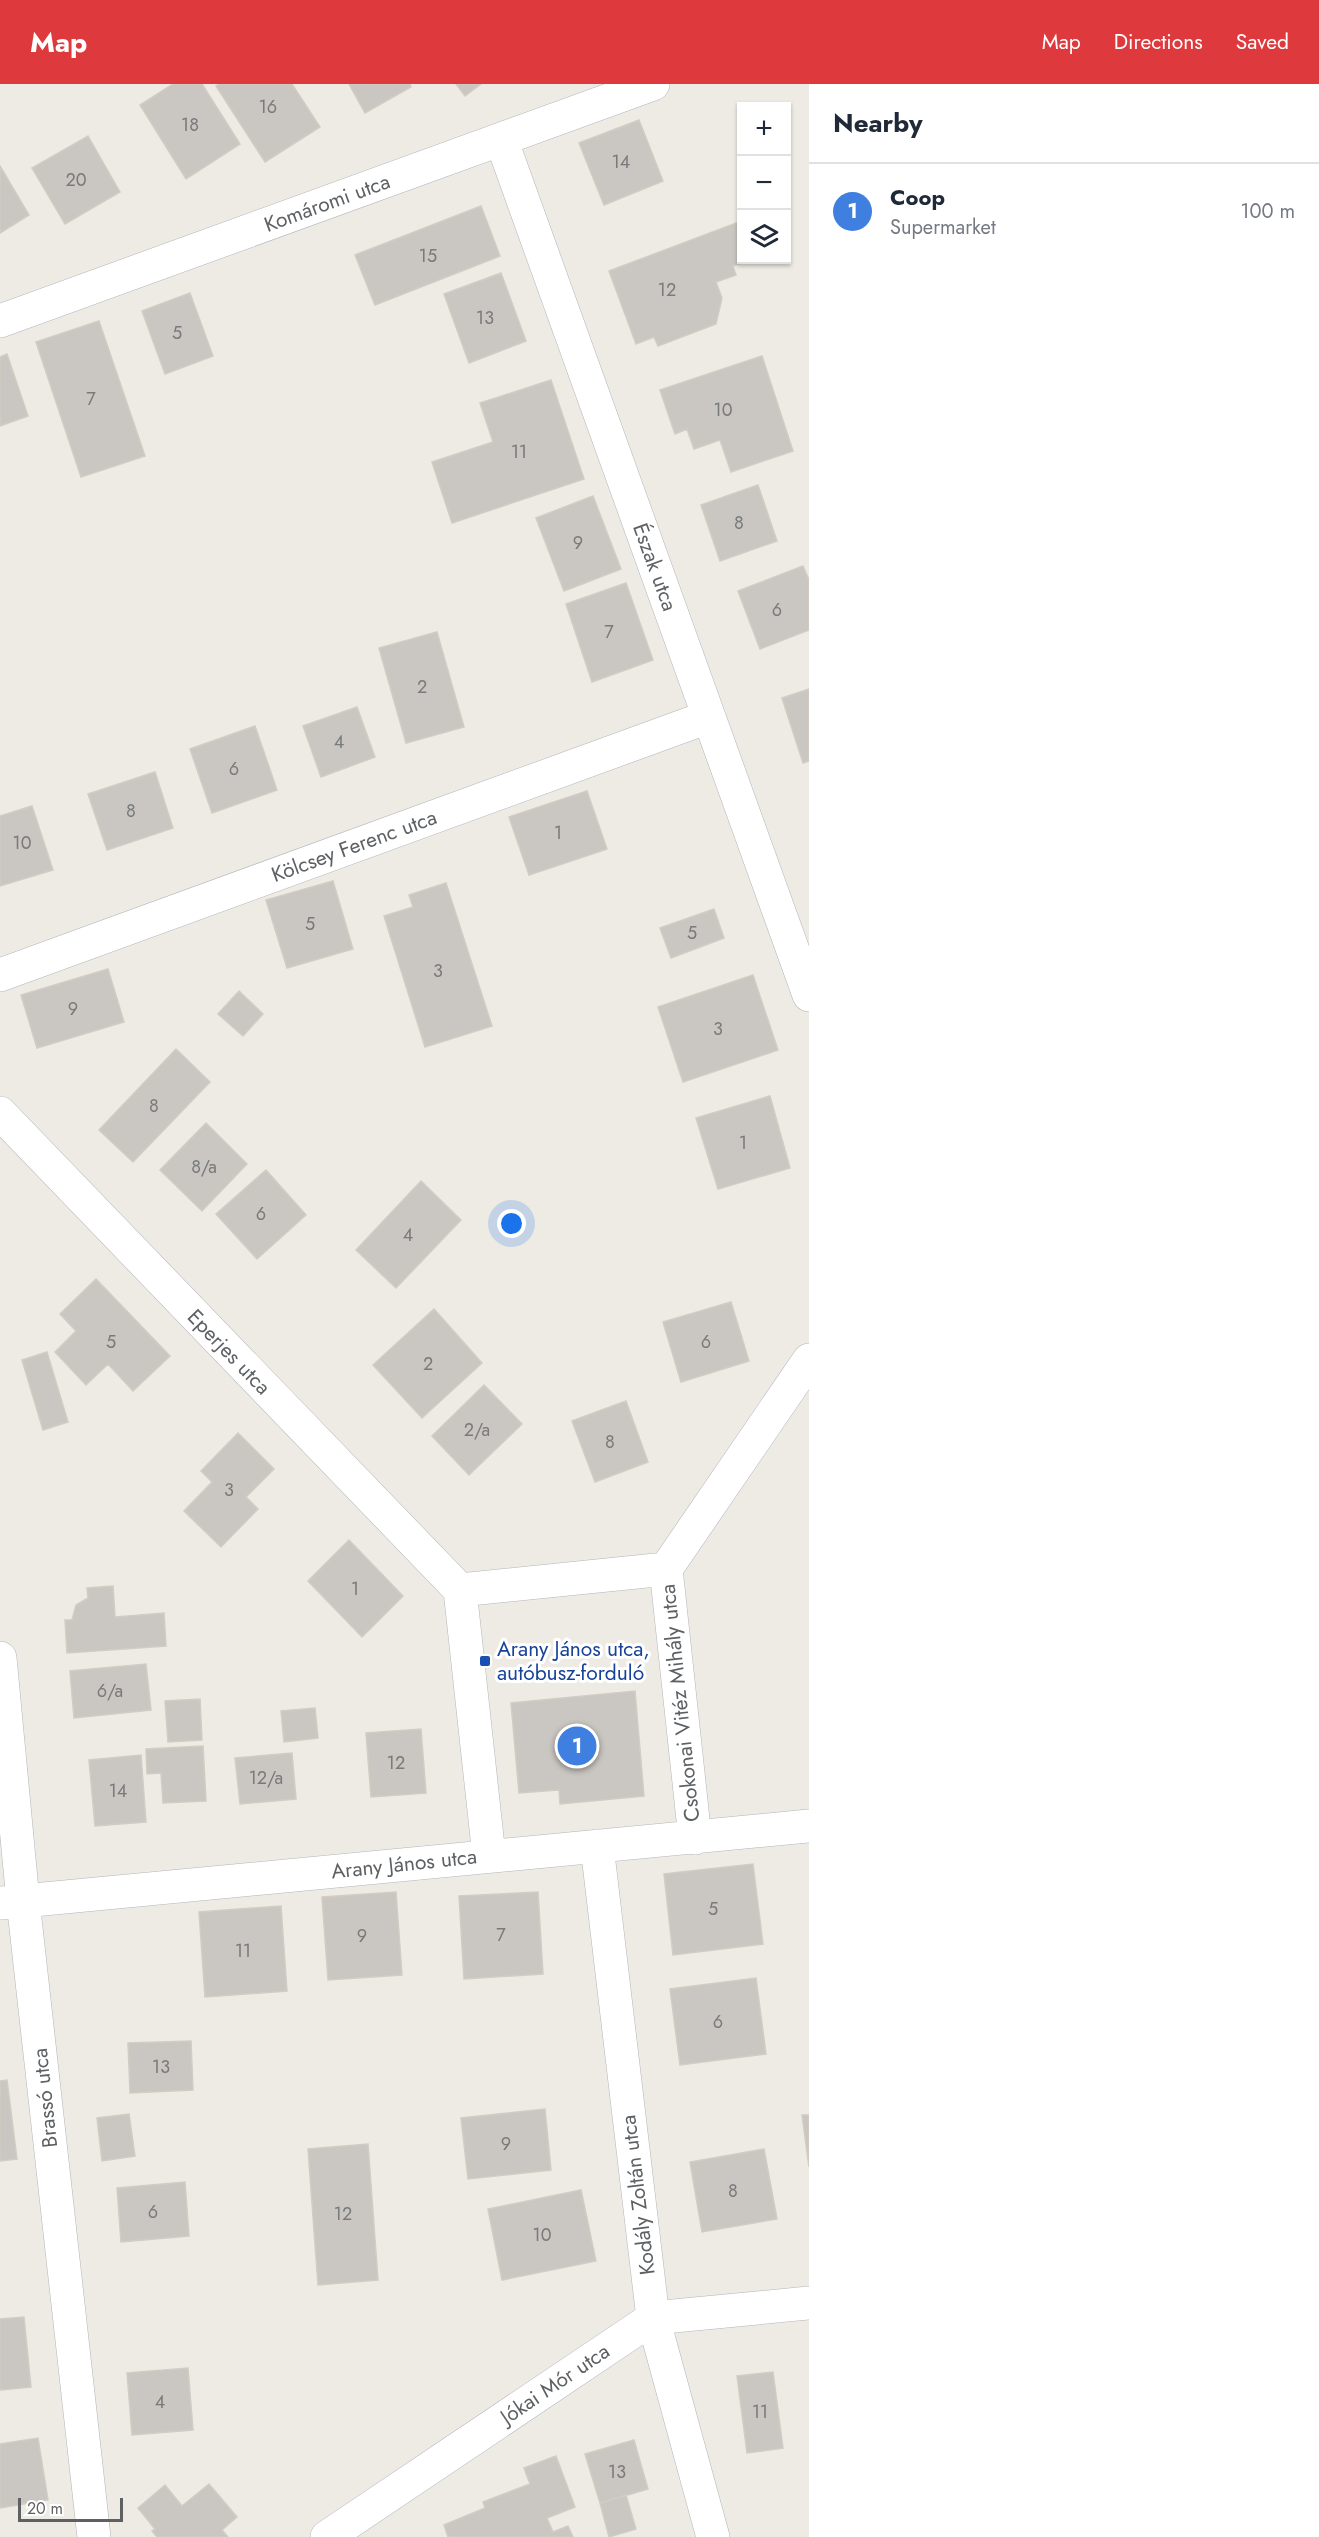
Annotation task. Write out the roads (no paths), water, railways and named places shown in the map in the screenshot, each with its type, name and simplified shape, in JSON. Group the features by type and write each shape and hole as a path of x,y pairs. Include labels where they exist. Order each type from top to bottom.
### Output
{"street":[{"name":"Komáromi utca","path":"0,321 653,84"},
{"name":"Észak utca","path":"501,139 809,995"},
{"name":"Kölcsey Ferenc utca","path":"0,975 708,717"},
{"name":"Eperjes utca","path":"7,1133 460,1590"},
{"name":"Csokonai Vitéz Mihály utca","path":"695,1838 666,1569 809,1360"},
{"name":"Csokonai Vitéz Mihály utca","path":"460,1590 666,1569"},
{"path":"460,1590 489,1856"},
{"name":"Brassó utca","path":"0,1658 11,1902 94,2537"},
{"name":"Arany János utca","path":"11,1902 809,1826"},
{"name":"Kodály Zoltán utca","path":"597,1846 653,2318 713,2537"},
{"name":"Jókai Mór utca","path":"327,2537 653,2318 809,2303"}],"place":[{"name":"Arany János utca, autóbusz-forduló","path":"485,1661"},
{"name":"Coop","path":"577,1746"}]}
